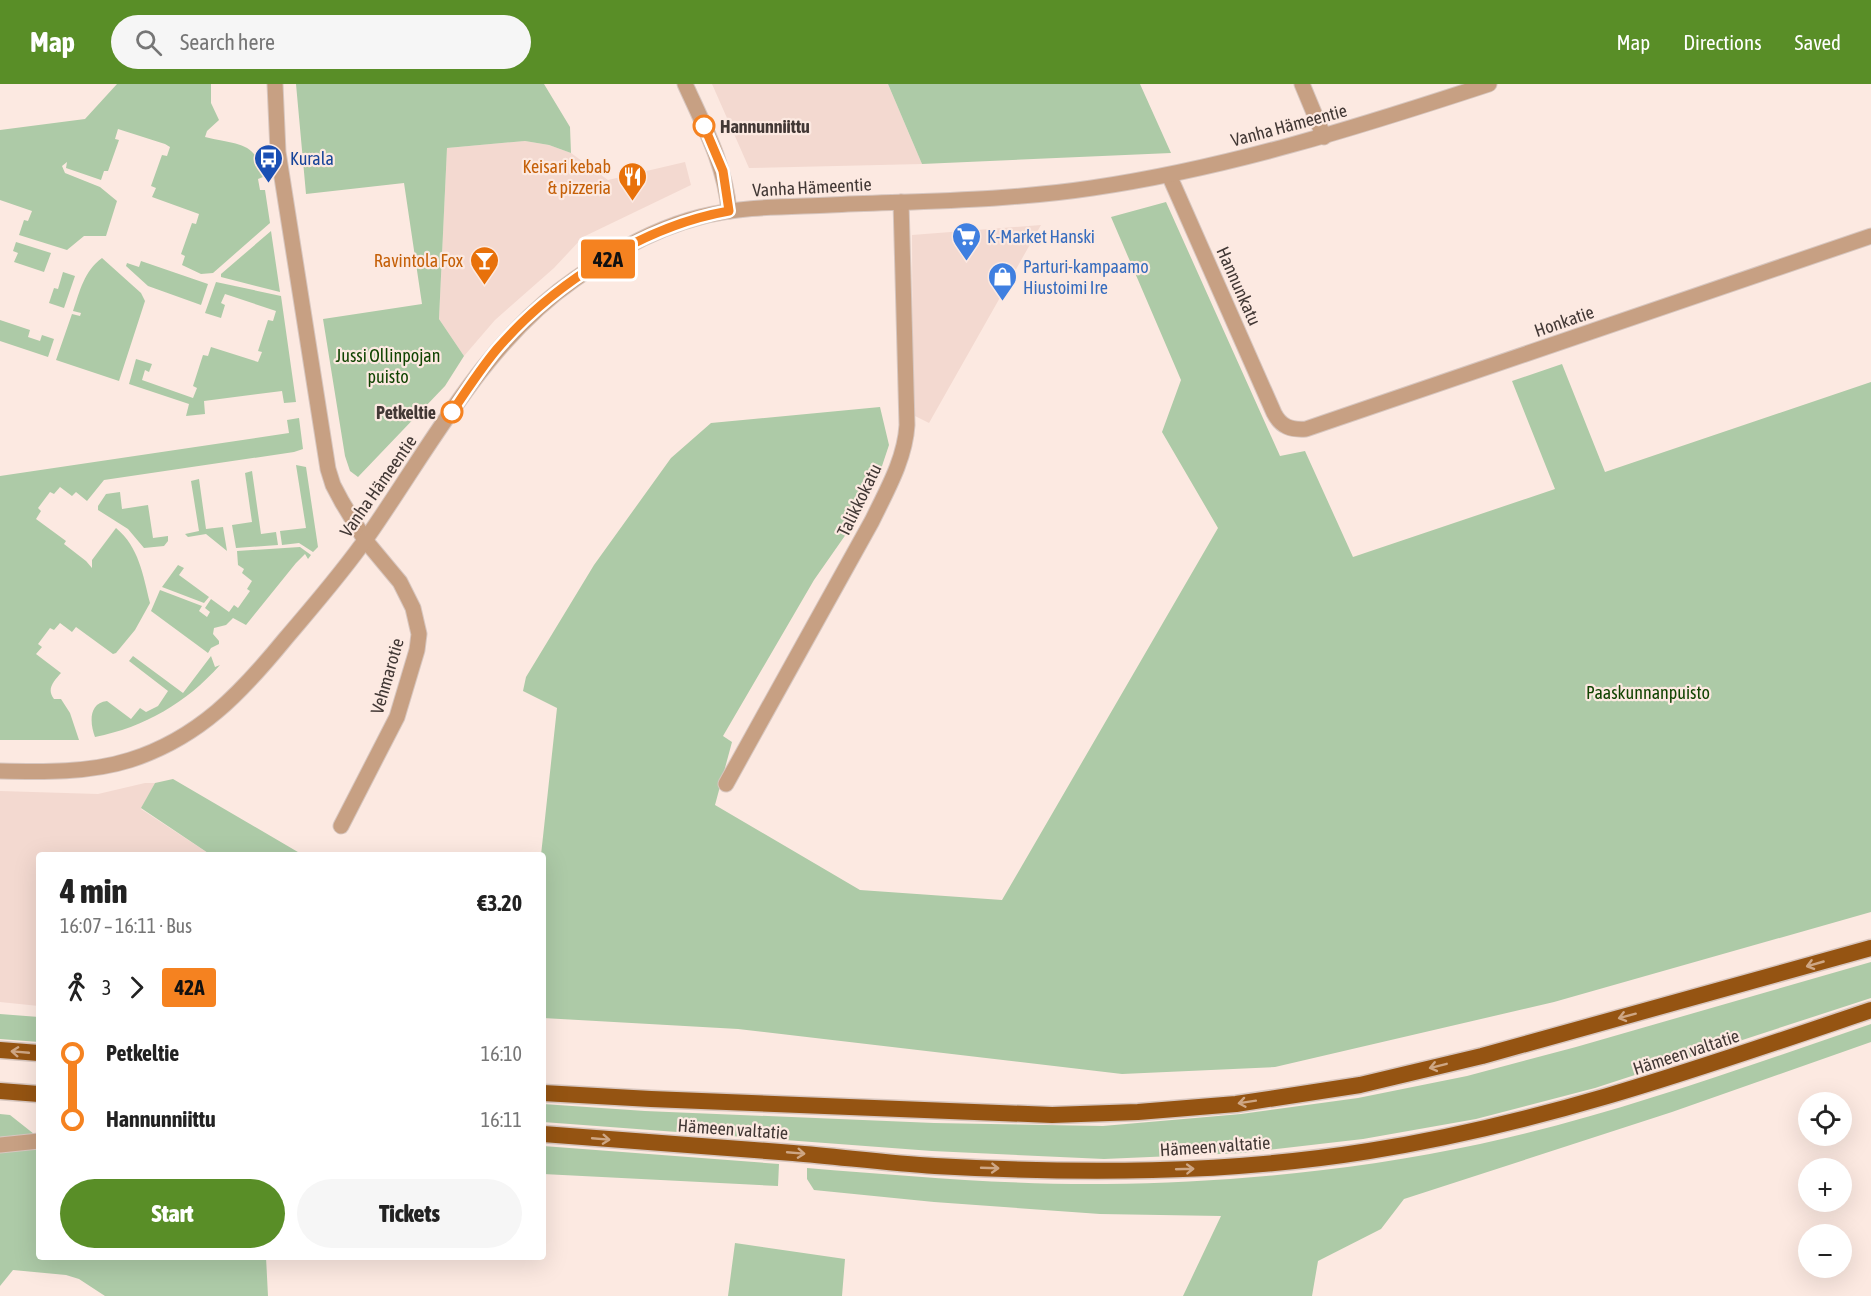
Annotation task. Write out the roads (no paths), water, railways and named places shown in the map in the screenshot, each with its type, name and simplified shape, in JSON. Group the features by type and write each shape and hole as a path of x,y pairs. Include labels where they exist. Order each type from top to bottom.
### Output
{"highway":[{"name":"Hämeen valtatie","path":"546,1093 651,1100 1052,1115 1138,1112 1236,1104 1360,1085 1482,1056 1871,948"},
{"name":"Hämeen valtatie","path":"546,1134 946,1166 1126,1171 1230,1167 1365,1152 1502,1125 1660,1081 1871,1010"},
{"path":"0,1050 36,1053"},
{"path":"0,1091 36,1094"}],"street":[{"path":"275,84 278,153 328,469 333,485 365,540"},
{"path":"685,84 715,150 725,181 729,211"},
{"path":"1302,84 1324,137"},
{"name":"Vanha Hämeentie","path":"0,771 85,770 115,764 147,754 211,718 254,677 365,540 497,349 545,302 594,267 654,234 696,218 755,208 1007,196 1089,188 1169,175 1324,137 1489,84"},
{"name":"Hannunkatu","path":"1169,175 1274,413"},
{"name":"Talikkokatu","path":"726,784 872,521 903,452 907,425 901,202"},
{"name":"Honkatie","path":"1274,413 1278,422 1288,428 1306,429 1871,236"},
{"name":"Vehmarotie","path":"340,826 397,717 417,650 419,634 413,608 400,582 365,540"},
{"path":"0,1145 36,1141"}],"place":[{"name":"Hannunniittu","path":"704,126"},
{"name":"Kurala","path":"269,184"},
{"name":"Keisari kebab & pizzeria","path":"632,202"},
{"name":"K-Market Hanski","path":"966,262"},
{"name":"Ravintola Fox","path":"484,286"},
{"name":"Parturi-kampaamo Hiustoimi Ire","path":"1002,302"},
{"name":"Petkeltie","path":"452,412"}],"park label":[{"name":"Jussi Ollinpojan puisto","path":"388,365"},
{"name":"Paaskunnanpuisto","path":"1648,692"}]}
